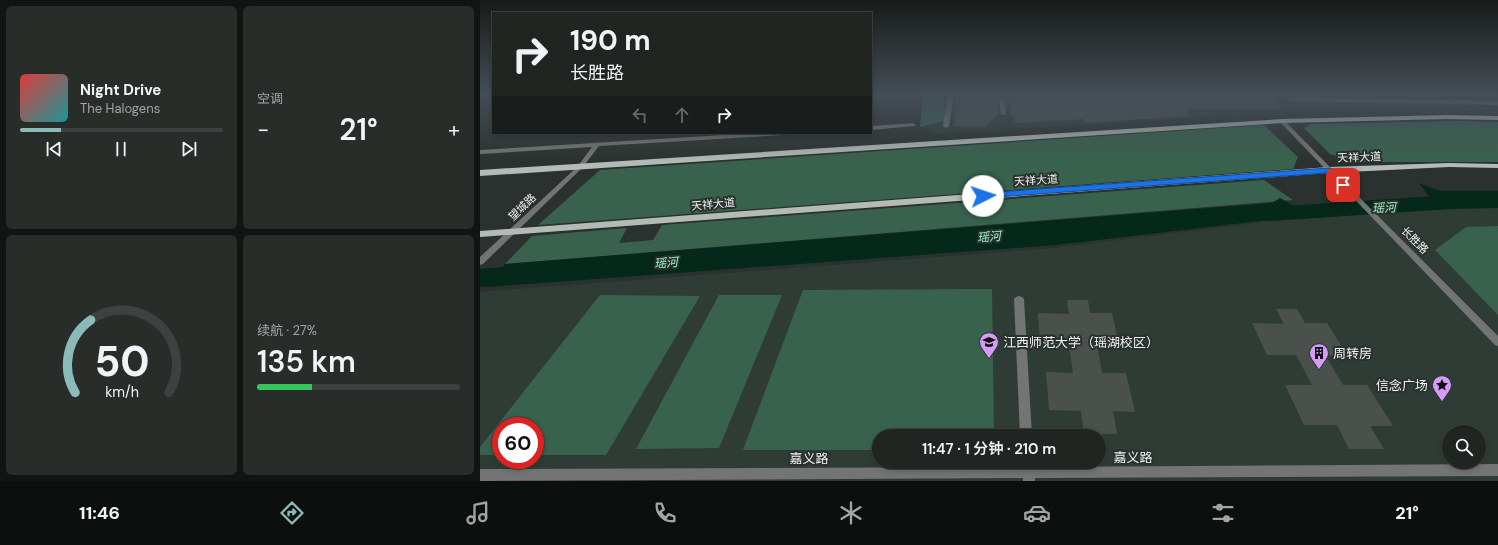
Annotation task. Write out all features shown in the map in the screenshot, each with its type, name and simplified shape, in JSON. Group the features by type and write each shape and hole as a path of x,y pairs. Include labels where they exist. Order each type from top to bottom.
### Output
{"main road":[{"path":"480,173 1282,120 1447,117 1498,118"},
{"name":"天祥大道","path":"480,234 1328,170 1449,165 1498,166"}],"street":[{"path":"946,126 947,116"},
{"name":"长胜路","path":"1282,120 1328,170 1404,245 1498,342"},
{"path":"872,128 913,125"},
{"path":"480,152 769,134"},
{"name":"望城路","path":"480,262 580,167 597,145"},
{"path":"1019,300 1026,429"},
{"name":"嘉义路","path":"480,475 1498,470"}],"shaded area":[{"path":"921,116 1215,116 936,134 920,127"},
{"path":"921,116 945,116 945,121 920,127"},
{"path":"1459,121 1498,122 1498,162 1357,162 1330,154 1304,128 1310,124"},
{"path":"1264,125 1298,157 1293,169 538,225 600,170"},
{"path":"1264,180 1293,200 505,264 532,236 627,228 619,243 653,240 662,225"},
{"name":"江西师范大学（瑶湖校区）","path":"1463,207 1498,207 1498,481 480,481 480,292 1055,248 1273,221"},
{"path":"1498,226 1498,315 1435,250 1466,227"},
{"path":"992,289 994,429 872,429 872,450 743,450 803,290"},
{"path":"600,295 700,296 606,455 544,455 544,417 504,417"},
{"path":"719,295 782,295 719,448 636,449"},
{"path":"492,432 492,455 480,455 480,447"}],"water":[{"path":"1419,183 1440,191 1498,191 1498,206 1437,207"},
{"path":"1280,198 1310,215 1056,245 488,287 505,264 1272,203"}],"building":[{"path":"955,116 996,116 985,127 954,126"},
{"path":"1182,116 1085,123 1084,119 1015,123 1015,117 1011,117"},
{"path":"1067,300 1088,300 1090,313 1112,313 1119,344 1097,344 1102,373 1126,373 1135,412 1113,411 1117,434 1106,434 1106,429 1083,429 1081,411 1049,410 1046,372 1073,373 1069,344 1040,344 1038,313 1069,314"},
{"name":"周转房","path":"1276,309 1297,309 1305,323 1327,323 1347,355 1325,355 1343,385 1367,385 1393,426 1370,426 1384,449 1349,449 1337,425 1304,425 1285,385 1312,385 1296,355 1267,355 1252,323 1284,324"}],"waterway":[{"name":"瑶河","path":"1269,214 1451,202 1498,201"},
{"name":"瑶河","path":"480,278 530,274"}],"place":[{"name":"江西师范大学（瑶湖校区）","path":"989,359"},
{"name":"周转房","path":"1319,370"},
{"name":"信念广场","path":"1442,402"}],"route":[{"path":"983,196 1328,170 1343,185"}]}
